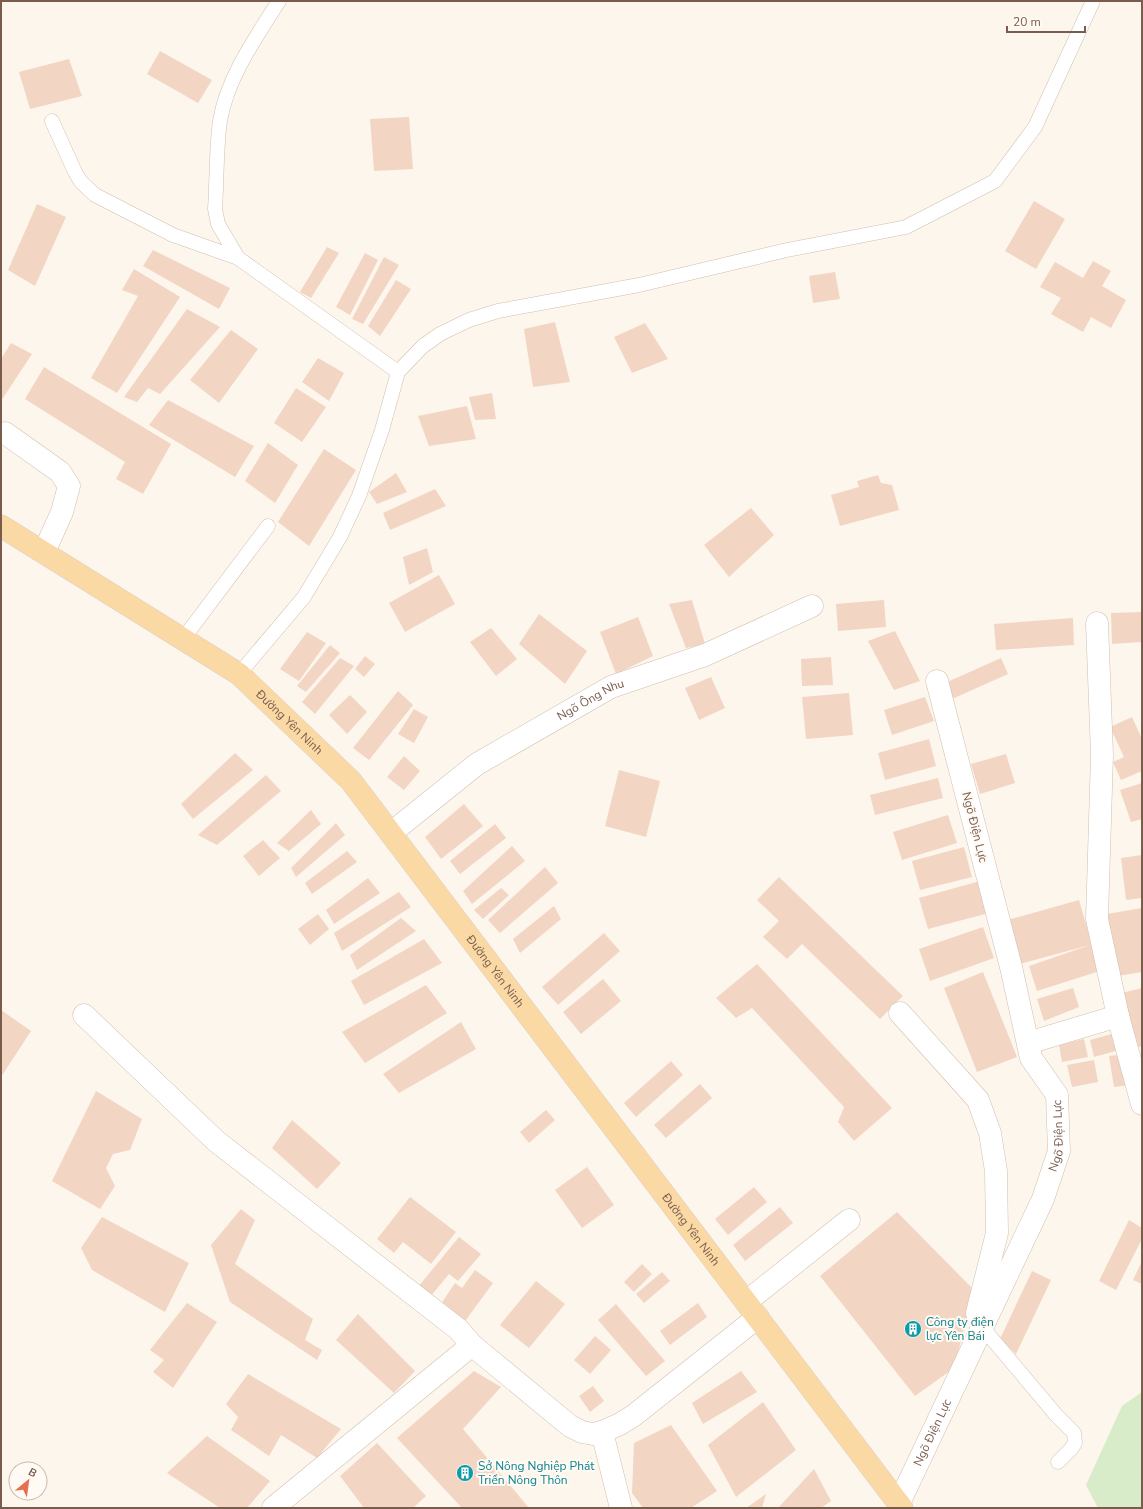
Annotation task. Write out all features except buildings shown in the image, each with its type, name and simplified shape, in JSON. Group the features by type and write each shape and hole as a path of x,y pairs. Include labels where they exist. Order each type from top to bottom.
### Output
{"main road":[{"name":"Đường Yên Ninh","path":"1,526 239,674 351,781 901,1506"}],"street":[{"path":"5,433 60,472 69,486 62,512 44,552"},
{"name":"Ngõ Ông Nhu","path":"391,833 477,764 611,687 705,656 812,606"},
{"path":"1097,623 1102,755 1097,919 1118,1016 1142,1104"},
{"name":"Ngõ Điện Lực","path":"901,1506 965,1361 1043,1199 1059,1151 1057,1095 1031,1058 1011,967 937,681"},
{"path":"900,1013 978,1100 990,1133 996,1171 997,1233 965,1361"},
{"path":"84,1015 216,1141 458,1329 472,1345 570,1426 582,1432 593,1434 602,1432 633,1416 752,1310 848,1220"},
{"path":"1028,1043 1118,1016"},
{"path":"273,1508 472,1345"},
{"path":"602,1432 621,1508"}],"lane":[{"path":"238,258 218,224 215,209 220,121 230,87 255,39 279,1"},
{"path":"239,674 304,597 340,537 362,489 382,430 398,372 423,346 440,334 469,320 498,311 639,285 787,250 906,227 994,181 1035,127 1093,1"},
{"path":"52,121 75,172 94,196 173,235 238,258 398,372"},
{"path":"183,639 268,526"},
{"path":"982,1326 1057,1416 1074,1433 1075,1443 1071,1450 1058,1462"}],"green space":[{"path":"1142,1392 1142,1508 1098,1508 1086,1485 1122,1406"}],"place":[{"name":"Công ty điện lực Yên Bái","path":"913,1329"},
{"name":"Sở Nông Nghiệp Phát Triển Nông Thôn","path":"465,1473"}]}
